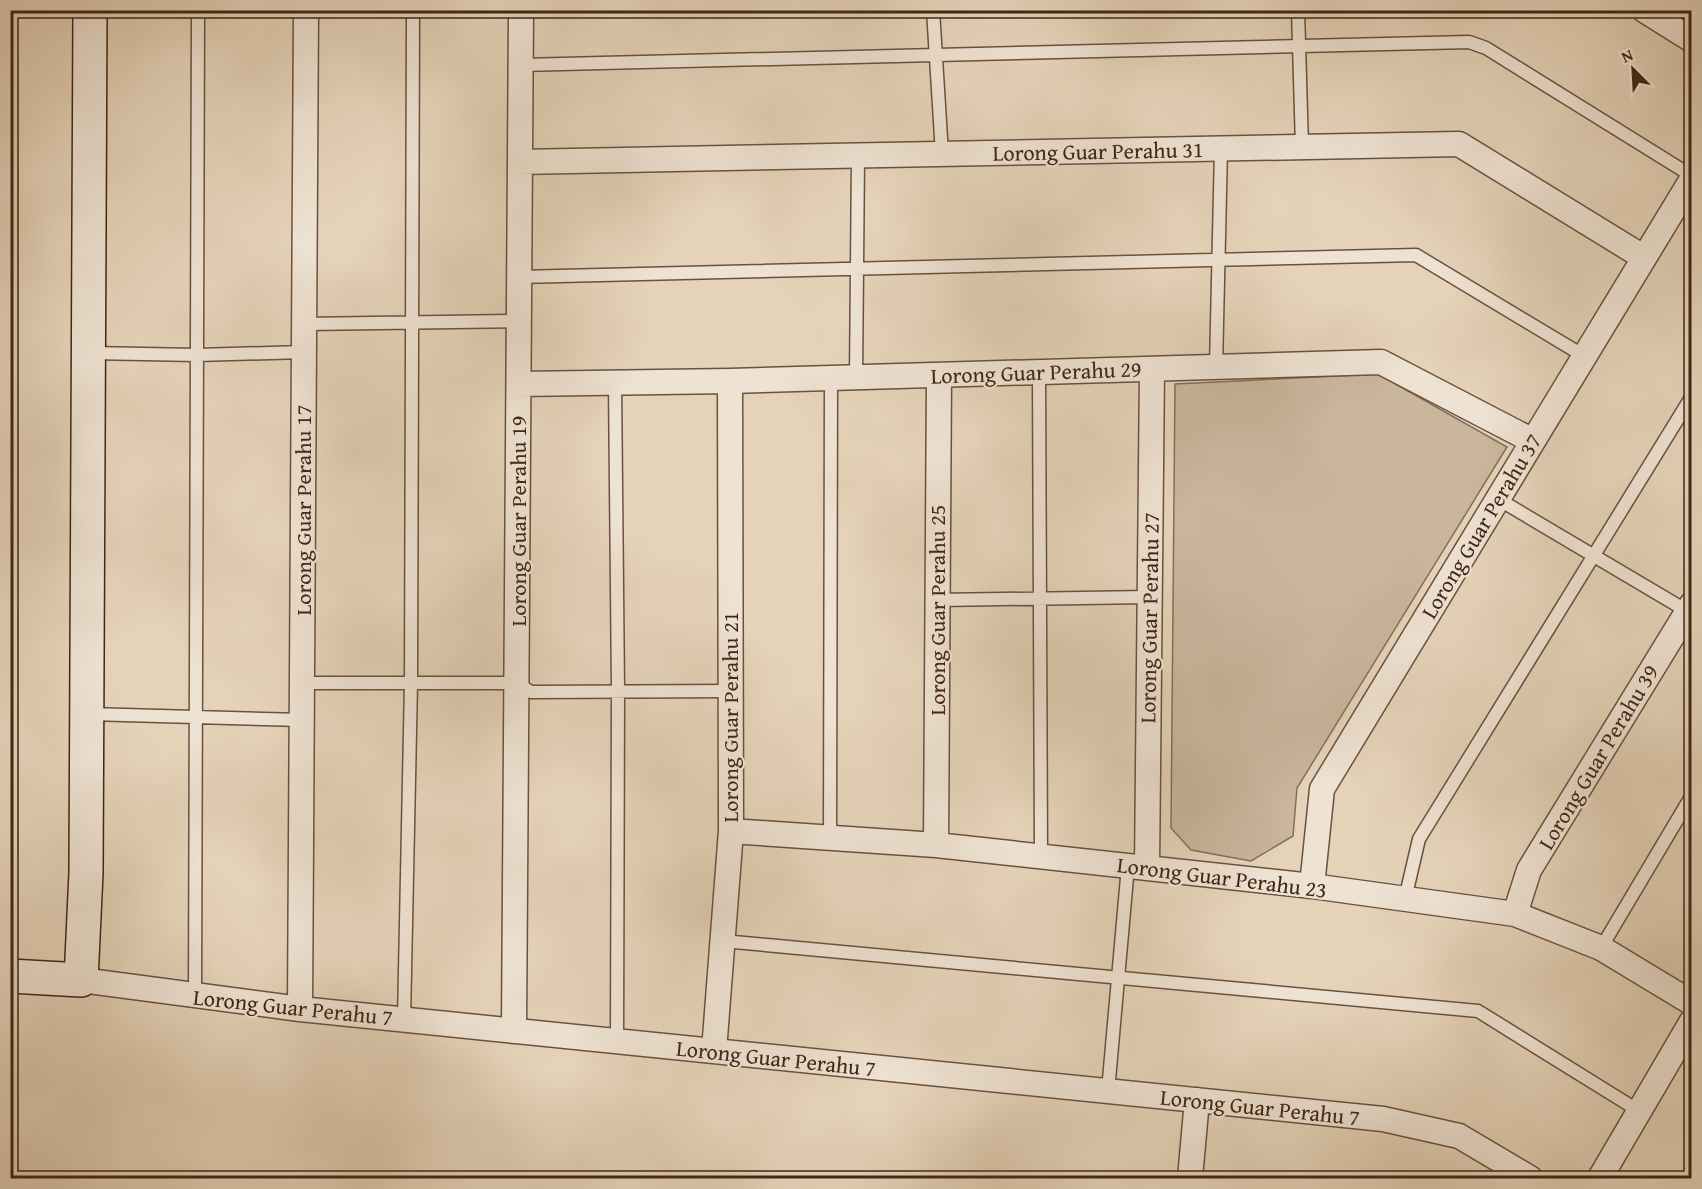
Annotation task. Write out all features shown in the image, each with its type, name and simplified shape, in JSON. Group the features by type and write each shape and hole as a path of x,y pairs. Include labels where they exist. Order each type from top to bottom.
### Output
{"street":[{"path":"81,980 87,873 90,10"},
{"name":"Lorong Guar Perahu 17","path":"300,1009 306,10"},
{"name":"Lorong Guar Perahu 19","path":"514,1031 521,10"},
{"path":"1644,10 1692,40"},
{"name":"Lorong Guar Perahu 31","path":"520,162 1459,144 1643,257"},
{"name":"Lorong Guar Perahu 37","path":"1312,886 1322,789 1643,257 1690,184"},
{"name":"Lorong Guar Perahu 29","path":"519,384 856,378 1382,362 1533,441"},
{"name":"Lorong Guar Perahu 27","path":"1137,867 1149,597 1152,369"},
{"name":"Lorong Guar Perahu 25","path":"936,845 939,375"},
{"name":"Lorong Guar Perahu 21","path":"714,1051 731,831 730,381"},
{"name":"Lorong Guar Perahu 39","path":"1515,914 1529,870 1689,608"},
{"name":"Lorong Guar Perahu 23","path":"731,831 936,845 1041,856 1312,886 1515,914 1601,948 1692,1003"},
{"name":"Lorong Guar Perahu 7","path":"10,976 81,980 195,997 300,1009 1383,1119 1459,1136 1530,1179"},
{"path":"1600,1179 1692,1021"},
{"path":"1190,1179 1197,1100"}],"lane":[{"path":"195,997 198,10"},
{"path":"404,1020 411,683 414,10"},
{"path":"933,10 942,154"},
{"path":"1298,10 1302,147"},
{"path":"521,65 1469,42 1486,48 1690,184"},
{"path":"1216,367 1221,148"},
{"path":"856,378 858,155"},
{"path":"519,277 1416,255 1584,356"},
{"path":"304,324 519,321"},
{"path":"88,353 197,355 304,352"},
{"path":"1039,372 1041,856"},
{"path":"830,838 831,378"},
{"path":"615,383 618,691 617,1042"},
{"path":"1405,899 1419,839 1692,396"},
{"path":"1498,499 1593,556 1689,608"},
{"path":"938,600 1149,597"},
{"path":"302,683 517,683 531,692 730,691"},
{"path":"87,714 302,720"},
{"path":"1601,948 1692,795"},
{"path":"1108,1091 1120,977 1137,867"},
{"path":"723,941 1478,1011 1640,1111"}],"shaded area":[{"path":"1378,374 1507,447 1297,788 1293,836 1251,861 1191,850 1171,828 1175,384"}]}
